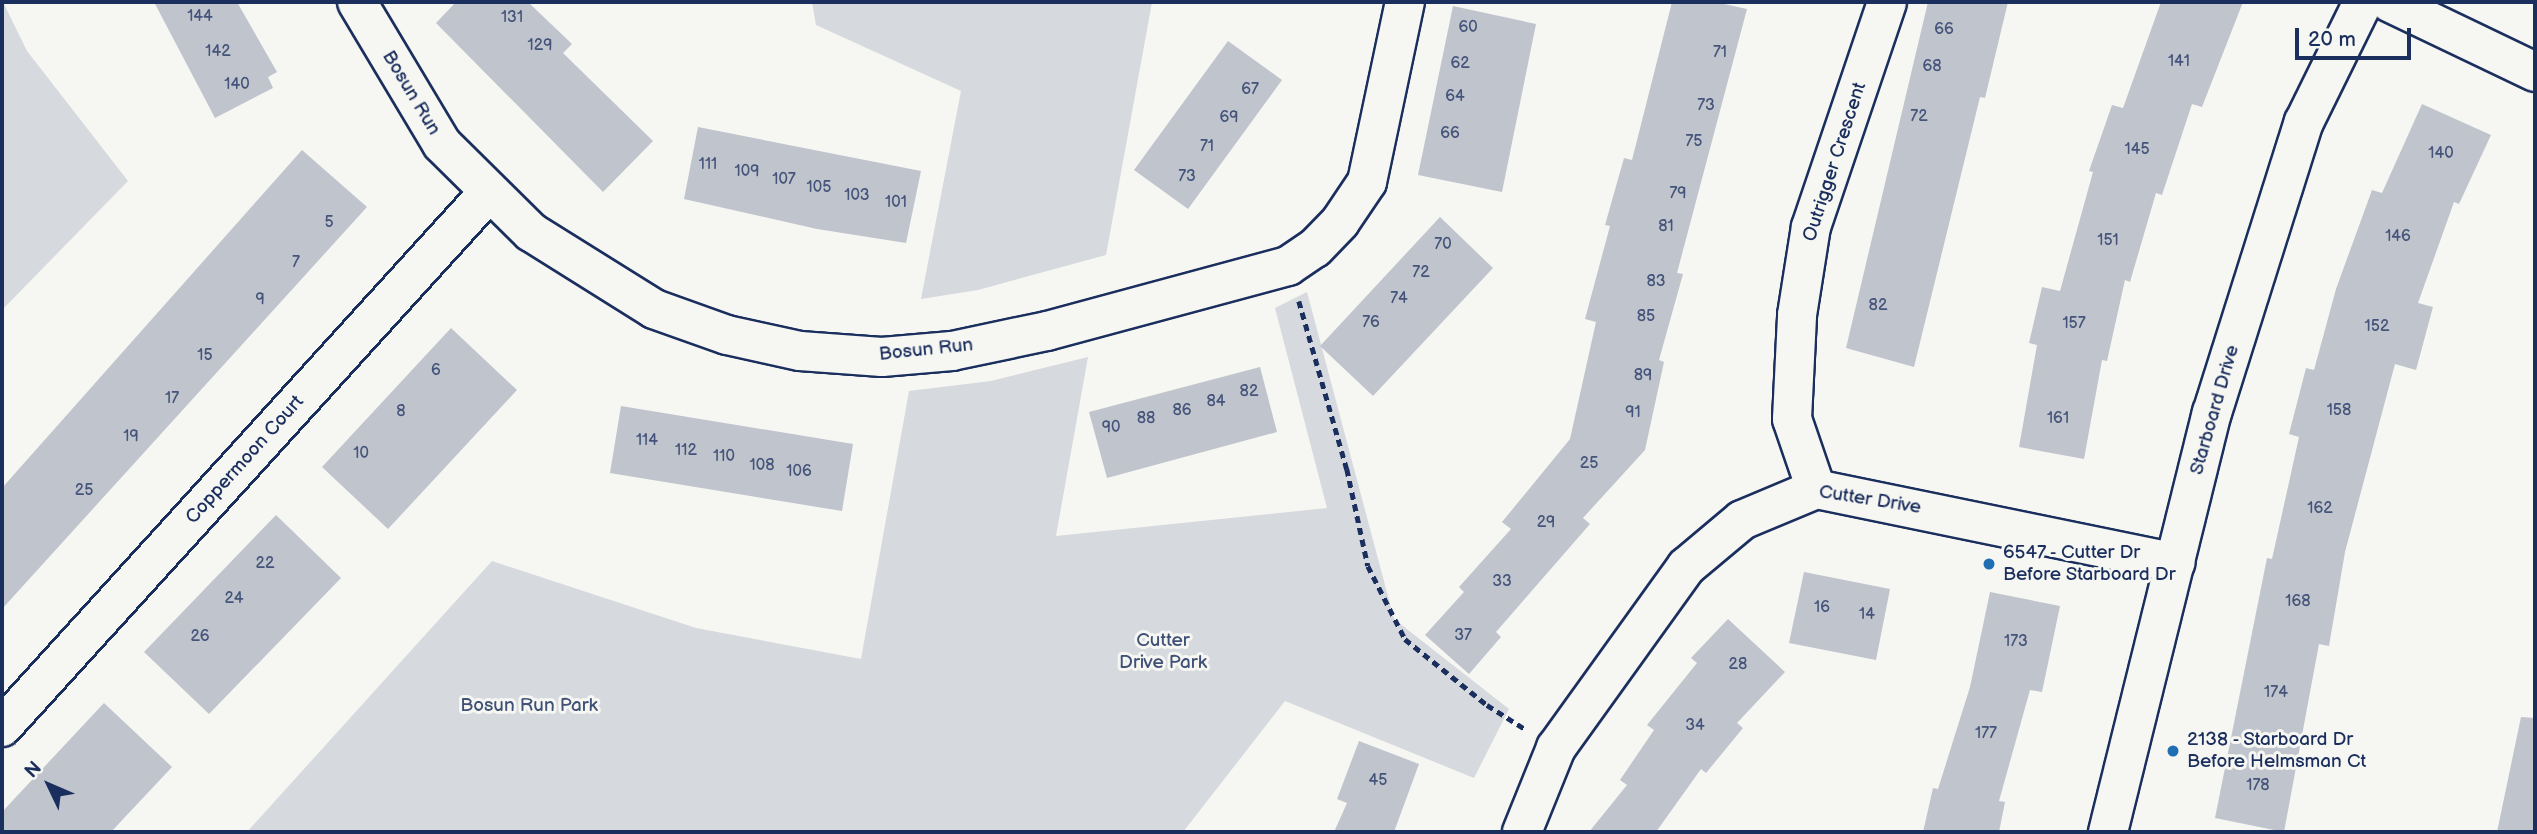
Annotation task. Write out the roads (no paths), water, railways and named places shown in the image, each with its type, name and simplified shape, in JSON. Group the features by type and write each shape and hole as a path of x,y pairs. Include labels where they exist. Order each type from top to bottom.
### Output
{"street":[{"name":"Bosun Run","path":"357,2 442,144 488,193 531,232 654,309 727,335 800,351 882,357 952,351 1047,331 1288,266 1340,222 1367,182 1405,2"},
{"name":"Outrigger Crescent","path":"1816,489 1792,418 1797,315 1811,227 1887,2"},
{"name":"Starboard Drive","path":"2108,832 2212,413 2304,122 2363,2"},
{"path":"2389,2 2535,72"},
{"name":"Coppermoon Court","path":"2,727 488,193"},
{"name":"Cutter Drive","path":"1522,832 1556,748 1686,567 1742,520 1816,489 2175,563"}],"place":[{"name":"6547 - Cutter Dr Before Starboard Dr","path":"1989,564"},
{"name":"2138 - Starboard Dr Before Helmsman Ct","path":"2173,751"}],"park label":[{"name":"Cutter Drive Park","path":"1163,652"},
{"name":"Bosun Run Park","path":"529,706"}]}
